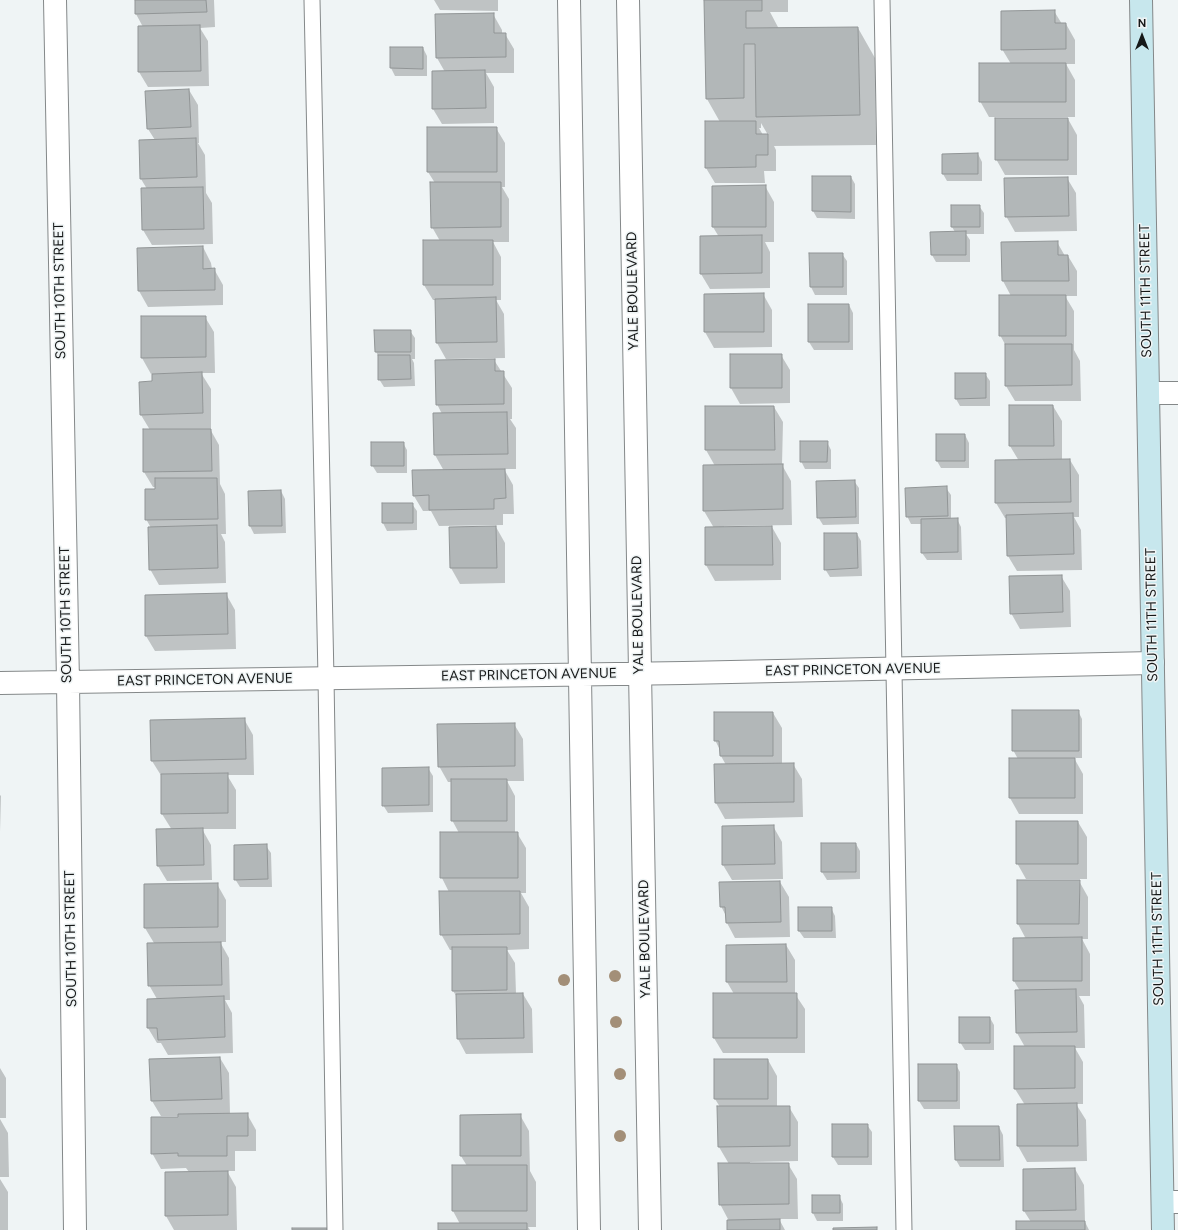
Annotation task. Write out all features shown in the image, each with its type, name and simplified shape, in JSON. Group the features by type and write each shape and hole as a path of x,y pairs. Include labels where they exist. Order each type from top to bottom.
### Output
{"street":[{"name":"SOUTH 10TH STREET","path":"55,0 68,682 75,1230"},
{"path":"568,0 589,1230"},
{"name":"YALE BOULEVARD","path":"628,0 650,1230"},
{"name":"SOUTH 11TH STREET","path":"1140,0 1153,663 1171,1202 1163,1230"},
{"path":"1148,393 1178,393"},
{"name":"EAST PRINCETON AVENUE","path":"0,683 640,674 1153,663"}],"lane":[{"path":"312,0 326,678 335,1230"},
{"path":"882,0 904,1230"}],"building":[{"path":"135,0 206,0 207,12 135,14"},
{"path":"704,0 762,0 762,11 746,11 746,28 858,27 860,115 756,117 755,44 744,44 744,98 706,99"},
{"path":"1055,10 1055,23 1066,23 1066,49 1001,50 1001,11"},
{"path":"494,13 494,33 506,33 506,57 436,58 435,14"},
{"path":"200,25 201,71 138,72 138,26"},
{"path":"390,47 423,47 423,69 390,68"},
{"path":"979,63 1066,63 1066,102 979,102"},
{"path":"485,70 486,108 432,109 432,71"},
{"path":"189,89 191,127 147,129 145,91"},
{"path":"995,118 1068,118 1068,160 995,160"},
{"path":"705,121 756,121 756,134 768,134 768,155 756,155 756,167 705,168"},
{"path":"427,127 497,127 497,172 427,172"},
{"path":"196,138 197,177 140,179 139,140"},
{"path":"978,153 978,174 942,174 942,154"},
{"path":"812,176 851,176 851,212 812,211"},
{"path":"1068,177 1069,216 1005,217 1004,178"},
{"path":"430,182 501,182 501,227 431,228"},
{"path":"766,185 766,227 712,227 712,186"},
{"path":"203,187 204,229 142,230 141,188"},
{"path":"951,205 980,205 980,227 951,227"},
{"path":"966,231 966,255 931,255 930,232"},
{"path":"762,235 762,273 700,274 700,236"},
{"path":"423,240 493,240 493,285 423,285"},
{"path":"1058,241 1058,255 1068,255 1069,281 1002,281 1001,242"},
{"path":"203,246 203,269 215,268 215,290 138,291 137,248"},
{"path":"809,253 843,253 843,287 810,287"},
{"path":"764,293 764,332 704,332 704,294"},
{"path":"999,295 1066,295 1066,336 999,336"},
{"path":"496,297 497,342 436,343 435,299"},
{"path":"808,304 849,304 849,342 808,342"},
{"path":"141,316 206,316 206,357 141,358"},
{"path":"374,330 411,330 411,352 375,352"},
{"path":"1005,344 1072,344 1072,385 1005,386"},
{"path":"730,354 782,354 782,388 730,388"},
{"path":"378,355 410,355 411,379 378,380"},
{"path":"495,359 495,371 504,371 504,404 436,405 435,360"},
{"path":"202,372 203,413 140,415 139,382 152,381 152,374"},
{"path":"955,373 986,373 986,398 955,399"},
{"path":"1009,405 1053,405 1054,446 1009,446"},
{"path":"705,406 774,406 775,450 705,450"},
{"path":"507,412 508,454 434,455 433,413"},
{"path":"143,429 211,429 212,471 143,472"},
{"path":"936,434 965,434 965,461 936,461"},
{"path":"800,441 828,441 827,462 800,462"},
{"path":"371,442 404,442 404,466 371,466"},
{"path":"1070,459 1071,502 995,503 995,460"},
{"path":"783,464 783,509 703,511 703,465"},
{"path":"505,469 506,498 494,499 494,509 429,510 429,495 413,496 412,470"},
{"path":"155,478 217,478 218,519 145,520 145,489 155,489"},
{"path":"855,480 856,517 817,518 816,481"},
{"path":"947,486 948,516 906,517 905,488"},
{"path":"281,490 282,526 249,526 248,491"},
{"path":"382,503 413,503 413,523 382,523"},
{"path":"1073,513 1074,554 1007,556 1006,515"},
{"path":"958,518 958,552 921,553 921,519"},
{"path":"217,525 218,568 149,570 148,527"},
{"path":"496,526 497,568 450,568 449,527"},
{"path":"772,526 773,565 705,565 705,527"},
{"path":"824,533 857,533 858,568 824,570"},
{"path":"1062,575 1063,612 1010,614 1009,576"},
{"path":"227,593 228,634 145,636 145,595"},
{"path":"1012,710 1079,710 1079,751 1012,751"},
{"path":"714,712 773,712 773,756 720,756 719,741 714,741"},
{"path":"245,718 246,759 151,761 150,720"},
{"path":"515,723 515,766 438,767 437,724"},
{"path":"1009,758 1075,758 1075,798 1009,798"},
{"path":"794,763 794,802 715,803 714,764"},
{"path":"429,767 429,805 382,806 382,768"},
{"path":"228,773 228,813 161,814 161,774"},
{"path":"451,779 507,779 507,821 451,821"},
{"path":"1016,821 1078,821 1078,864 1016,864"},
{"path":"774,825 775,864 722,865 722,826"},
{"path":"203,828 204,865 157,866 156,829"},
{"path":"440,832 518,832 518,878 440,878"},
{"path":"821,843 856,843 856,872 821,872"},
{"path":"267,844 268,879 234,880 234,845"},
{"path":"1017,880 1080,880 1079,924 1017,924"},
{"path":"780,881 781,922 726,923 725,907 720,907 719,882"},
{"path":"218,883 218,927 144,928 144,884"},
{"path":"439,891 520,891 520,934 440,935"},
{"path":"798,907 832,907 832,931 798,931"},
{"path":"1082,937 1082,981 1013,981 1013,938"},
{"path":"221,942 222,985 148,986 147,943"},
{"path":"786,944 787,982 726,982 726,945"},
{"path":"452,947 507,947 507,990 452,991"},
{"path":"1076,989 1077,1032 1016,1033 1015,990"},
{"path":"523,993 524,1038 457,1039 456,994"},
{"path":"713,993 797,993 797,1038 713,1038"},
{"path":"224,996 225,1037 158,1040 157,1028 147,1028 147,999"},
{"path":"959,1017 990,1017 990,1043 959,1043"},
{"path":"1014,1046 1075,1046 1075,1088 1014,1089"},
{"path":"220,1057 222,1099 151,1101 149,1059"},
{"path":"714,1059 768,1059 768,1099 714,1099"},
{"path":"918,1064 957,1064 957,1101 918,1101"},
{"path":"1077,1103 1078,1146 1017,1146 1017,1104"},
{"path":"717,1106 790,1106 790,1146 718,1147"},
{"path":"248,1113 248,1136 227,1136 227,1156 178,1156 178,1153 151,1154 151,1117 178,1117 178,1114"},
{"path":"521,1114 521,1156 460,1156 460,1115"},
{"path":"832,1124 868,1124 868,1157 832,1157"},
{"path":"954,1126 999,1126 1000,1160 955,1160"},
{"path":"718,1163 789,1163 789,1204 719,1205"},
{"path":"452,1165 527,1165 527,1211 452,1211"},
{"path":"1075,1168 1076,1210 1023,1211 1023,1169"},
{"path":"228,1171 228,1215 165,1216 165,1172"},
{"path":"812,1195 840,1195 840,1213 812,1213"},
{"path":"780,1219 780,1230 727,1230 727,1220"},
{"path":"1016,1221 1085,1221 1085,1230 1016,1230"},
{"path":"438,1223 527,1223 527,1230 438,1230"},
{"path":"877,1227 877,1230 833,1230 833,1228"},
{"path":"292,1228 327,1228 327,1230 292,1230"}]}
